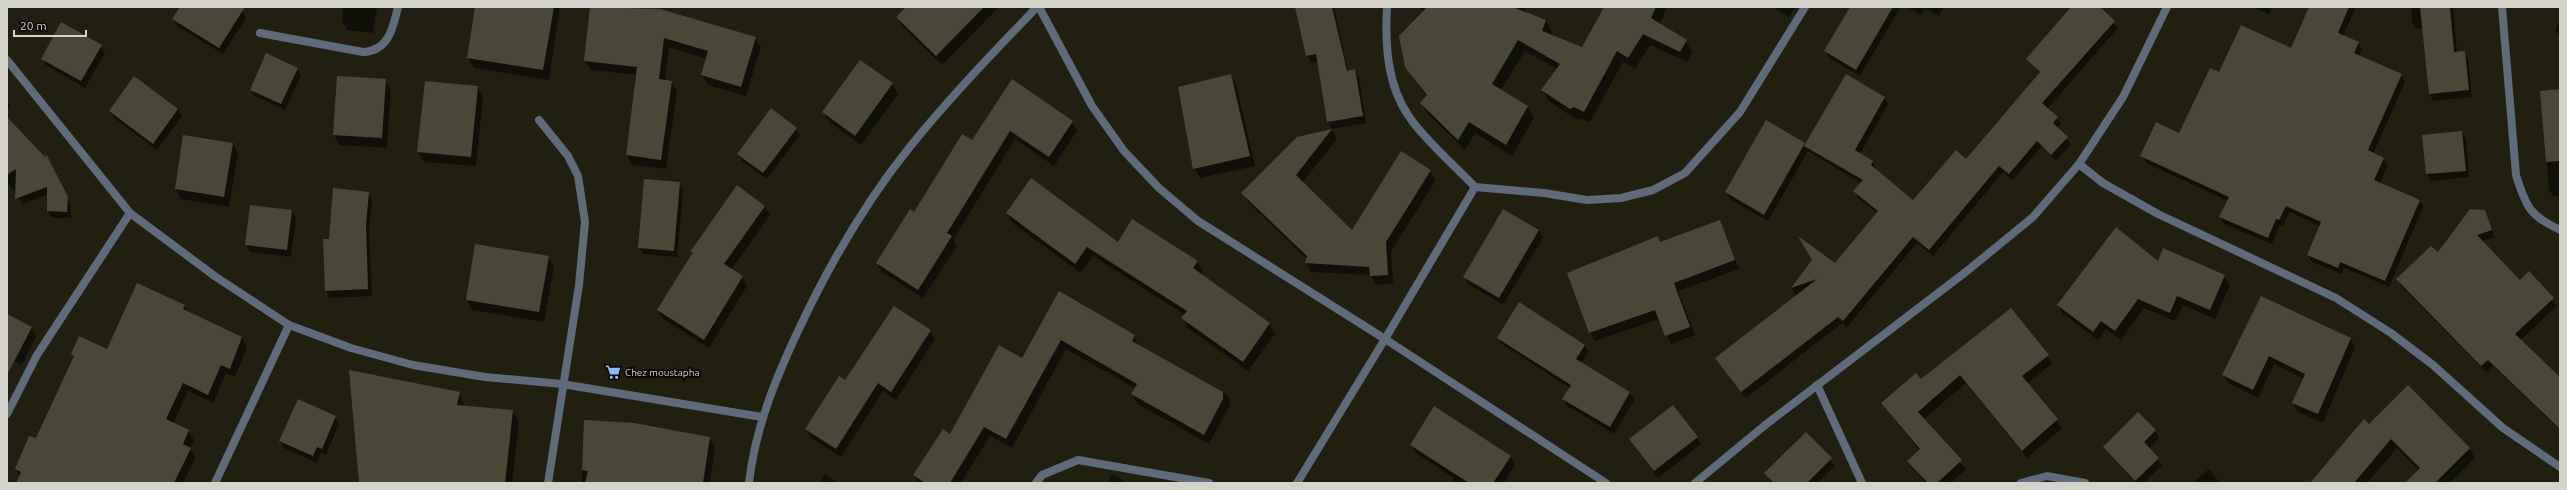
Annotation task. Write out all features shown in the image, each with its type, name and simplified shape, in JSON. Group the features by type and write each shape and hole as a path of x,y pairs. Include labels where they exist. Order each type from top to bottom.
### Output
{"street":[{"path":"260,33 362,52 374,52 386,42 393,30 398,7"},
{"path":"749,483 762,417 781,366 812,300 858,220 908,149 961,86 1038,7 1092,106 1124,151 1159,188 1198,222 1385,340 1606,483"},
{"path":"1387,7 1387,53 1394,85 1410,118 1474,187 1544,193 1587,200 1621,198 1653,190 1684,173 1740,112 1805,7"},
{"path":"1695,483 1817,385 1967,271 2033,217 2079,164 2123,97 2167,7"},
{"path":"2502,7 2516,176 2524,200 2539,220 2560,230"},
{"path":"7,60 130,212 216,277 289,326 351,348 413,365 485,376 562,384 762,417"},
{"path":"539,120 564,150 578,176 585,222 579,285 562,384 548,483"},
{"path":"2079,164 2103,183 2158,214 2336,298 2379,325 2433,365 2504,428 2560,467"},
{"path":"1297,483 1385,340 1474,187"},
{"path":"7,414 37,355 130,212"},
{"path":"215,483 289,326"},
{"path":"1817,385 1862,483"},
{"path":"1036,483 1042,475 1078,460 1209,483"},
{"path":"2021,483 2047,476 2085,483"}],"building":[{"path":"180,7 245,7 219,48 172,19"},
{"path":"475,7 554,7 543,70 467,58"},
{"path":"590,7 660,9 756,37 741,87 701,75 708,51 664,38 659,79 672,81 661,160 626,155 637,67 584,61"},
{"path":"906,7 984,7 936,56 896,17"},
{"path":"1295,7 1332,7 1347,71 1355,69 1363,116 1327,122 1316,54 1306,56"},
{"path":"1427,7 1512,7 1546,20 1542,31 1582,47 1604,7 1656,7 1651,18 1687,40 1680,52 1643,34 1628,58 1617,51 1584,112 1574,107 1570,109 1541,90 1560,64 1518,40 1492,84 1528,106 1506,145 1469,122 1458,140 1420,103 1427,95 1405,67 1399,36"},
{"path":"1850,7 1893,7 1856,70 1824,51"},
{"path":"2071,7 2100,7 2115,21 2042,103 2058,117 2053,123 2068,137 2051,155 2037,141 2009,174 1999,166 1929,250 1913,237 1843,321 1838,317 1741,392 1715,358 1817,279 1791,288 1812,260 1798,236 1835,263 1878,211 1853,191 1863,180 1804,146 1846,74 1885,97 1855,150 1873,161 1871,165 1913,200 1956,150 1966,159 2040,72 2026,59"},
{"path":"2309,7 2349,7 2338,33 2359,42 2354,53 2402,74 2368,150 2384,158 2374,180 2420,200 2385,281 2340,262 2338,268 2307,255 2321,222 2286,206 2279,220 2276,219 2268,238 2219,217 2229,197 2140,156 2156,122 2179,133 2210,68 2219,72 2241,25 2291,48"},
{"path":"2420,7 2450,7 2454,52 2465,51 2469,90 2429,94"},
{"path":"61,22 102,45 81,81 41,59"},
{"path":"266,53 298,68 281,104 250,90"},
{"path":"860,60 893,83 855,136 822,112"},
{"path":"1231,74 1250,156 1193,169 1178,87"},
{"path":"134,76 178,109 153,144 109,111"},
{"path":"337,76 386,79 382,138 333,135"},
{"path":"1012,79 1073,121 1049,157 1010,131 947,233 952,236 918,290 876,263 910,209 914,212 962,134 972,140"},
{"path":"425,81 478,86 471,157 417,152"},
{"path":"2560,89 2560,161 2546,162 2540,91"},
{"path":"771,108 797,128 763,173 737,154"},
{"path":"7,117 46,158 45,152 68,197 67,212 47,211 47,187 15,199 16,169 7,175"},
{"path":"1766,120 1805,143 1764,215 1725,192"},
{"path":"1332,129 1296,175 1352,230 1401,151 1431,170 1386,242 1388,275 1370,276 1369,267 1305,263 1307,256 1241,193 1297,137"},
{"path":"2462,131 2466,171 2426,174 2422,135"},
{"path":"183,135 233,143 224,197 175,189"},
{"path":"1031,178 1118,242 1132,219 1198,261 1193,268 1270,323 1243,362 1181,318 1187,311 1087,247 1075,264 1006,213"},
{"path":"644,179 680,182 674,251 638,248"},
{"path":"737,185 765,206 724,264 743,276 704,340 657,310 693,252 690,252"},
{"path":"333,188 369,192 366,225 368,289 325,291 323,239 329,239"},
{"path":"250,205 292,210 287,250 245,245"},
{"path":"1503,209 1539,230 1499,298 1463,277"},
{"path":"2470,209 2485,210 2492,230 2477,235 2520,280 2529,271 2554,298 2515,334 2560,377 2560,429 2488,360 2481,366 2396,279 2431,246 2438,252"},
{"path":"1720,220 1735,260 1674,283 1690,327 1665,336 1655,310 1589,333 1567,273 1658,236 1660,242"},
{"path":"2116,227 2158,261 2163,248 2225,275 2210,310 2177,296 2170,313 2138,299 2115,331 2101,321 2093,332 2057,305"},
{"path":"475,244 549,256 539,312 466,300"},
{"path":"137,283 185,305 183,309 242,337 230,369 221,365 208,395 183,383 166,419 189,430 183,444 191,448 174,483 16,483 21,472 15,469 29,436 36,438 74,356 71,354 79,336 107,349"},
{"path":"1059,291 1135,335 1132,341 1223,392 1223,399 1204,435 1131,394 1137,384 1061,340 1006,439 984,427 950,483 925,483 913,475 943,429 950,434 999,345 1022,358"},
{"path":"2261,296 2351,338 2318,414 2292,403 2305,374 2269,356 2253,390 2222,375"},
{"path":"1519,302 1585,345 1576,359 1630,392 1610,427 1562,399 1571,385 1497,338"},
{"path":"894,306 931,330 891,392 878,383 836,449 805,429 839,376 845,380"},
{"path":"2011,308 2049,355 2022,376 2058,419 2022,451 1960,375 1918,412 1962,460 1937,483 1928,483 1907,461 1920,449 1881,403 1916,373 1921,379"},
{"path":"7,314 32,327 7,375"},
{"path":"349,370 460,392 457,405 513,410 505,483 359,483"},
{"path":"2408,385 2470,448 2435,483 2405,483 2420,468 2391,439 2354,483 2310,483 2364,419 2369,424"},
{"path":"298,399 336,416 322,449 317,447 313,456 279,441"},
{"path":"1673,405 1698,437 1654,471 1629,439"},
{"path":"1434,406 1511,456 1493,483 1469,483 1410,445"},
{"path":"2138,412 2156,430 2144,442 2159,458 2135,481 2103,447"},
{"path":"584,420 634,423 710,437 703,483 585,483 588,471 582,470"},
{"path":"1806,432 1832,458 1807,483 1774,483 1764,473"}],"place":[{"name":"Chez moustapha","path":"613,372"}]}
